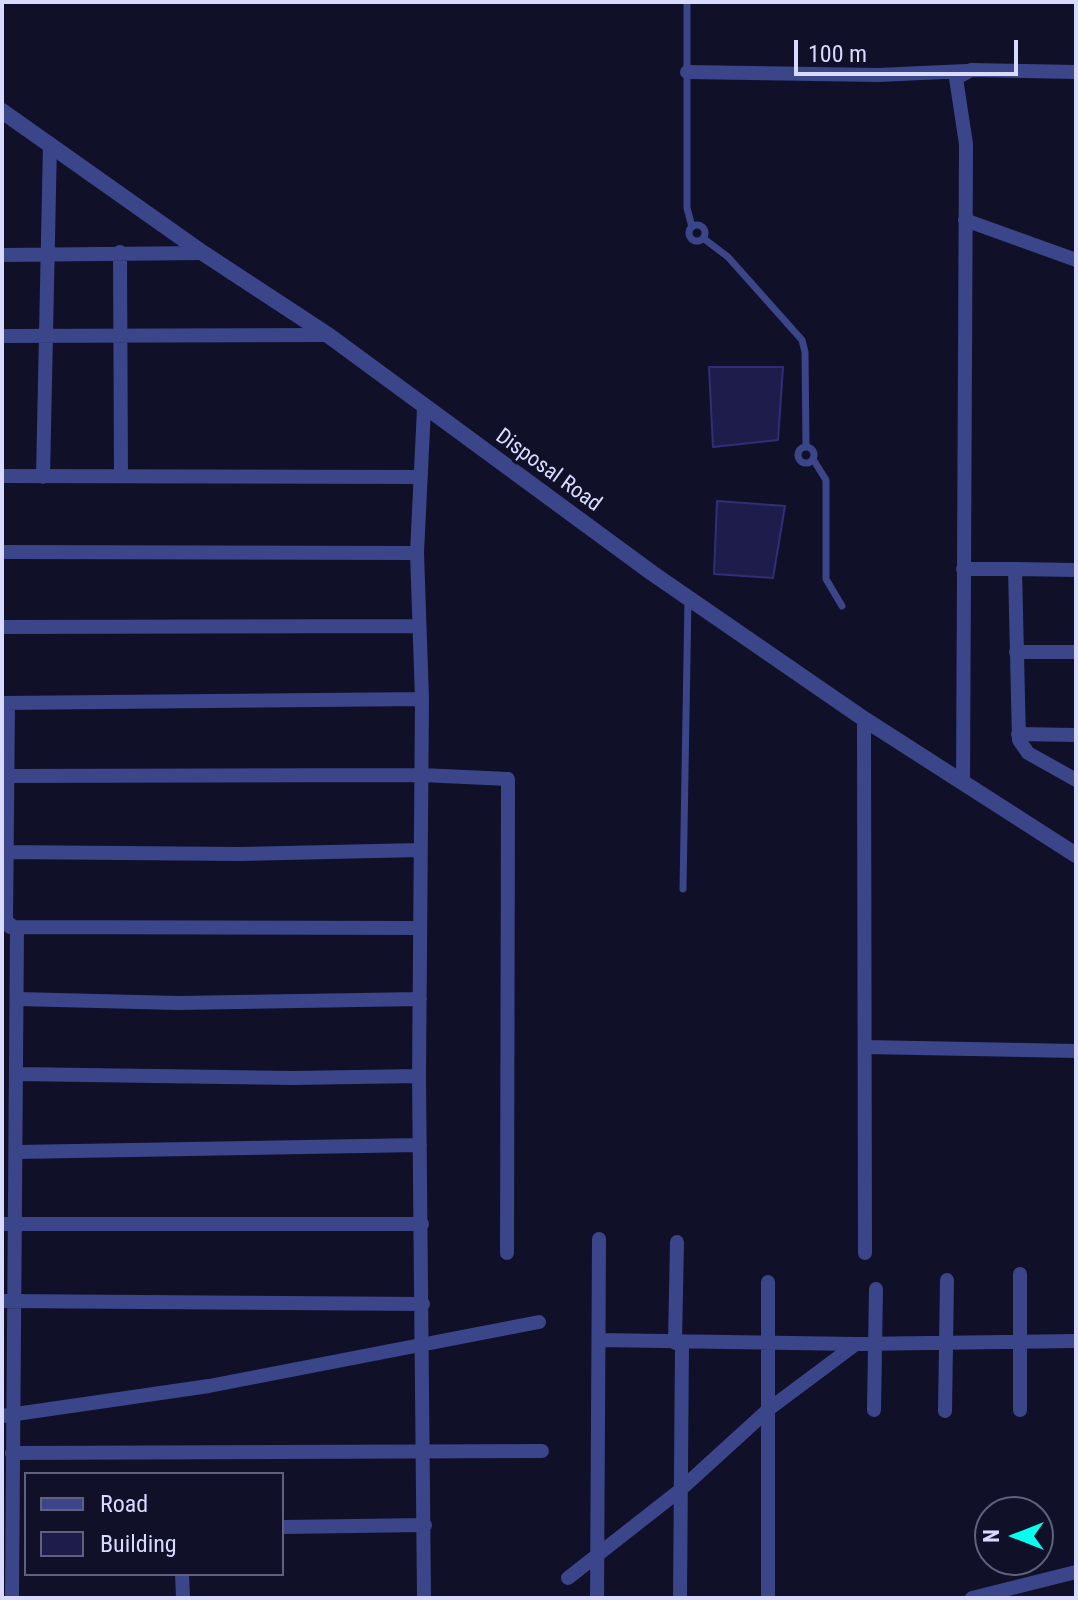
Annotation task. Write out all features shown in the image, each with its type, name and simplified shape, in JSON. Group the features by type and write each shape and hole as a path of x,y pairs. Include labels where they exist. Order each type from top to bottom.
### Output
{"street":[{"path":"963,783 965,125 955,85 959,74 966,71"},
{"path":"687,72 878,75 966,71 1076,72"},
{"name":"Disposal Road","path":"2,111 203,253 328,335 652,573 864,719 1076,855"},
{"path":"43,477 45,254 50,144"},
{"path":"965,220 1076,260"},
{"path":"120,252 121,476"},
{"path":"2,255 203,253"},
{"path":"2,336 328,335"},
{"path":"424,408 417,553 422,699 419,1076 424,1344 424,1598"},
{"path":"2,476 420,477"},
{"path":"2,552 417,553"},
{"path":"963,569 1076,570"},
{"path":"1015,569 1018,734 1028,753 1076,780"},
{"path":"2,627 419,626"},
{"path":"1016,652 1076,652"},
{"path":"6,927 5,703 422,699"},
{"path":"864,719 861,734 865,1253"},
{"path":"1018,734 1076,735"},
{"path":"5,776 503,777 510,784 507,1253"},
{"path":"5,852 240,854 420,850"},
{"path":"6,927 420,928"},
{"path":"6,927 17,930 8,1301 12,1598"},
{"path":"17,999 164,1003 420,999"},
{"path":"865,1047 1076,1051"},
{"path":"12,1067 293,1078 419,1076"},
{"path":"12,1147 420,1145"},
{"path":"9,1224 422,1224"},
{"path":"597,1598 599,1239"},
{"path":"677,1242 680,1598"},
{"path":"1020,1274 1020,1410"},
{"path":"945,1411 947,1280"},
{"path":"768,1282 768,1598"},
{"path":"874,1410 876,1289"},
{"path":"8,1301 423,1304"},
{"path":"8,1414 193,1388 539,1322"},
{"path":"599,1340 856,1344 1076,1341"},
{"path":"568,1578 679,1491 769,1409 856,1344"},
{"path":"12,1453 425,1454 542,1451"},
{"path":"284,1527 425,1525"},
{"path":"972,1598 1076,1572"},
{"path":"182,1576 183,1598"}],"lane":[{"path":"687,2 687,208 692,227 689,233 692,240 703,238 728,257 802,340 805,352 806,446"},
{"path":"806,446 814,452 813,459 826,480 826,579 842,606"},
{"path":"806,446 798,452 799,459 804,463 813,459"},
{"path":"683,889 688,597"}],"building":[{"path":"709,367 783,367 778,440 713,447"},
{"path":"717,501 785,506 773,578 714,574"}]}
